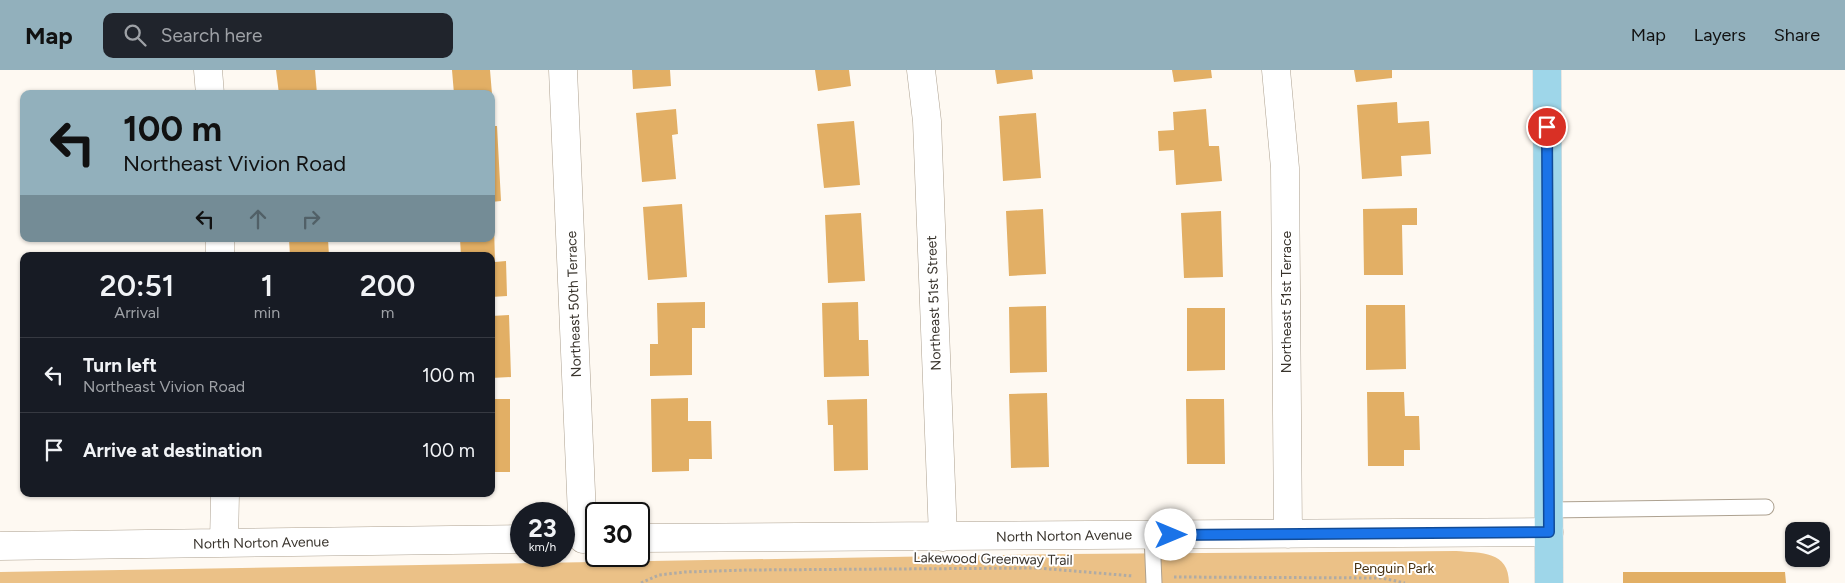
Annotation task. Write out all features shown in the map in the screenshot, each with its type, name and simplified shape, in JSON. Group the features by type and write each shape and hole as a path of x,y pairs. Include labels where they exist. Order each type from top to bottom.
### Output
{"main road":[{"path":"1547,70 1549,583"}],"street":[{"path":"208,70 210,90"},
{"name":"Northeast 50th Terrace","path":"563,70 581,539"},
{"name":"Northeast 51st Street","path":"921,70 927,121 943,537"},
{"name":"Northeast 51st Terrace","path":"1276,70 1286,168 1288,534"},
{"path":"224,543 225,497"},
{"name":"North Norton Avenue","path":"650,538 1288,534 1549,521"},
{"name":"North Norton Avenue","path":"0,546 510,539"}],"lane":[{"path":"1549,521 1766,507"},
{"path":"1152,535 1154,580"}],"path":[{"name":"Lakewood Greenway Trail","path":"641,583 659,575 684,572 1038,568 1154,580 1382,578 1405,583"}],"green space":[{"name":"Penguin Park","path":"1475,552 1499,559 1508,573 1509,583 0,583 0,572 510,563 510,567 575,567 575,562 585,562 585,567 650,567 650,561 1067,554"}],"building":[{"path":"276,70 315,70 317,90 278,90"},
{"path":"452,70 490,70 492,90 454,90"},
{"path":"632,70 670,70 671,86 633,89"},
{"path":"815,70 849,70 851,86 818,91"},
{"path":"995,70 1032,70 1033,79 997,84"},
{"path":"1172,70 1211,70 1212,78 1174,82"},
{"path":"1354,70 1392,70 1392,78 1356,82"},
{"path":"1397,102 1398,123 1429,121 1431,154 1401,156 1402,176 1362,179 1357,105"},
{"path":"676,109 678,134 672,135 676,179 642,182 636,113"},
{"path":"1206,109 1209,146 1219,146 1222,181 1176,185 1174,150 1159,151 1158,131 1174,130 1173,112"},
{"path":"1036,113 1041,178 1003,181 999,116"},
{"path":"854,121 860,185 824,188 817,124"},
{"path":"495,126 497,126 501,201 495,202"},
{"path":"682,204 687,277 648,280 643,207"},
{"path":"1417,208 1417,225 1402,225 1403,275 1364,275 1363,209"},
{"path":"1043,209 1046,274 1009,276 1006,211"},
{"path":"1221,211 1223,277 1184,278 1181,213"},
{"path":"861,213 865,281 828,283 825,215"},
{"path":"289,242 328,242 329,252 290,252"},
{"path":"460,242 494,242 495,252 461,252"},
{"path":"506,261 507,296 495,297 495,262"},
{"path":"705,302 705,328 692,328 692,375 650,376 650,344 658,344 657,303"},
{"path":"858,302 859,340 868,340 869,376 824,377 822,303"},
{"path":"1366,305 1405,305 1406,369 1366,370"},
{"path":"1046,306 1047,372 1010,373 1009,307"},
{"path":"1187,308 1225,308 1225,370 1187,371"},
{"path":"509,315 511,377 495,378 495,316"},
{"path":"1367,392 1404,392 1405,416 1419,416 1420,450 1404,450 1404,466 1368,466"},
{"path":"1047,393 1049,467 1011,468 1009,394"},
{"path":"688,398 688,421 711,421 712,459 689,459 689,471 652,472 651,399"},
{"path":"495,399 510,399 510,472 495,472"},
{"path":"867,399 868,470 834,471 833,425 828,425 827,400"},
{"path":"1186,399 1224,399 1225,464 1187,464"},
{"path":"1623,572 1785,572 1786,583 1623,583"}],"route":[{"path":"1171,535 1549,532 1547,127"}]}
